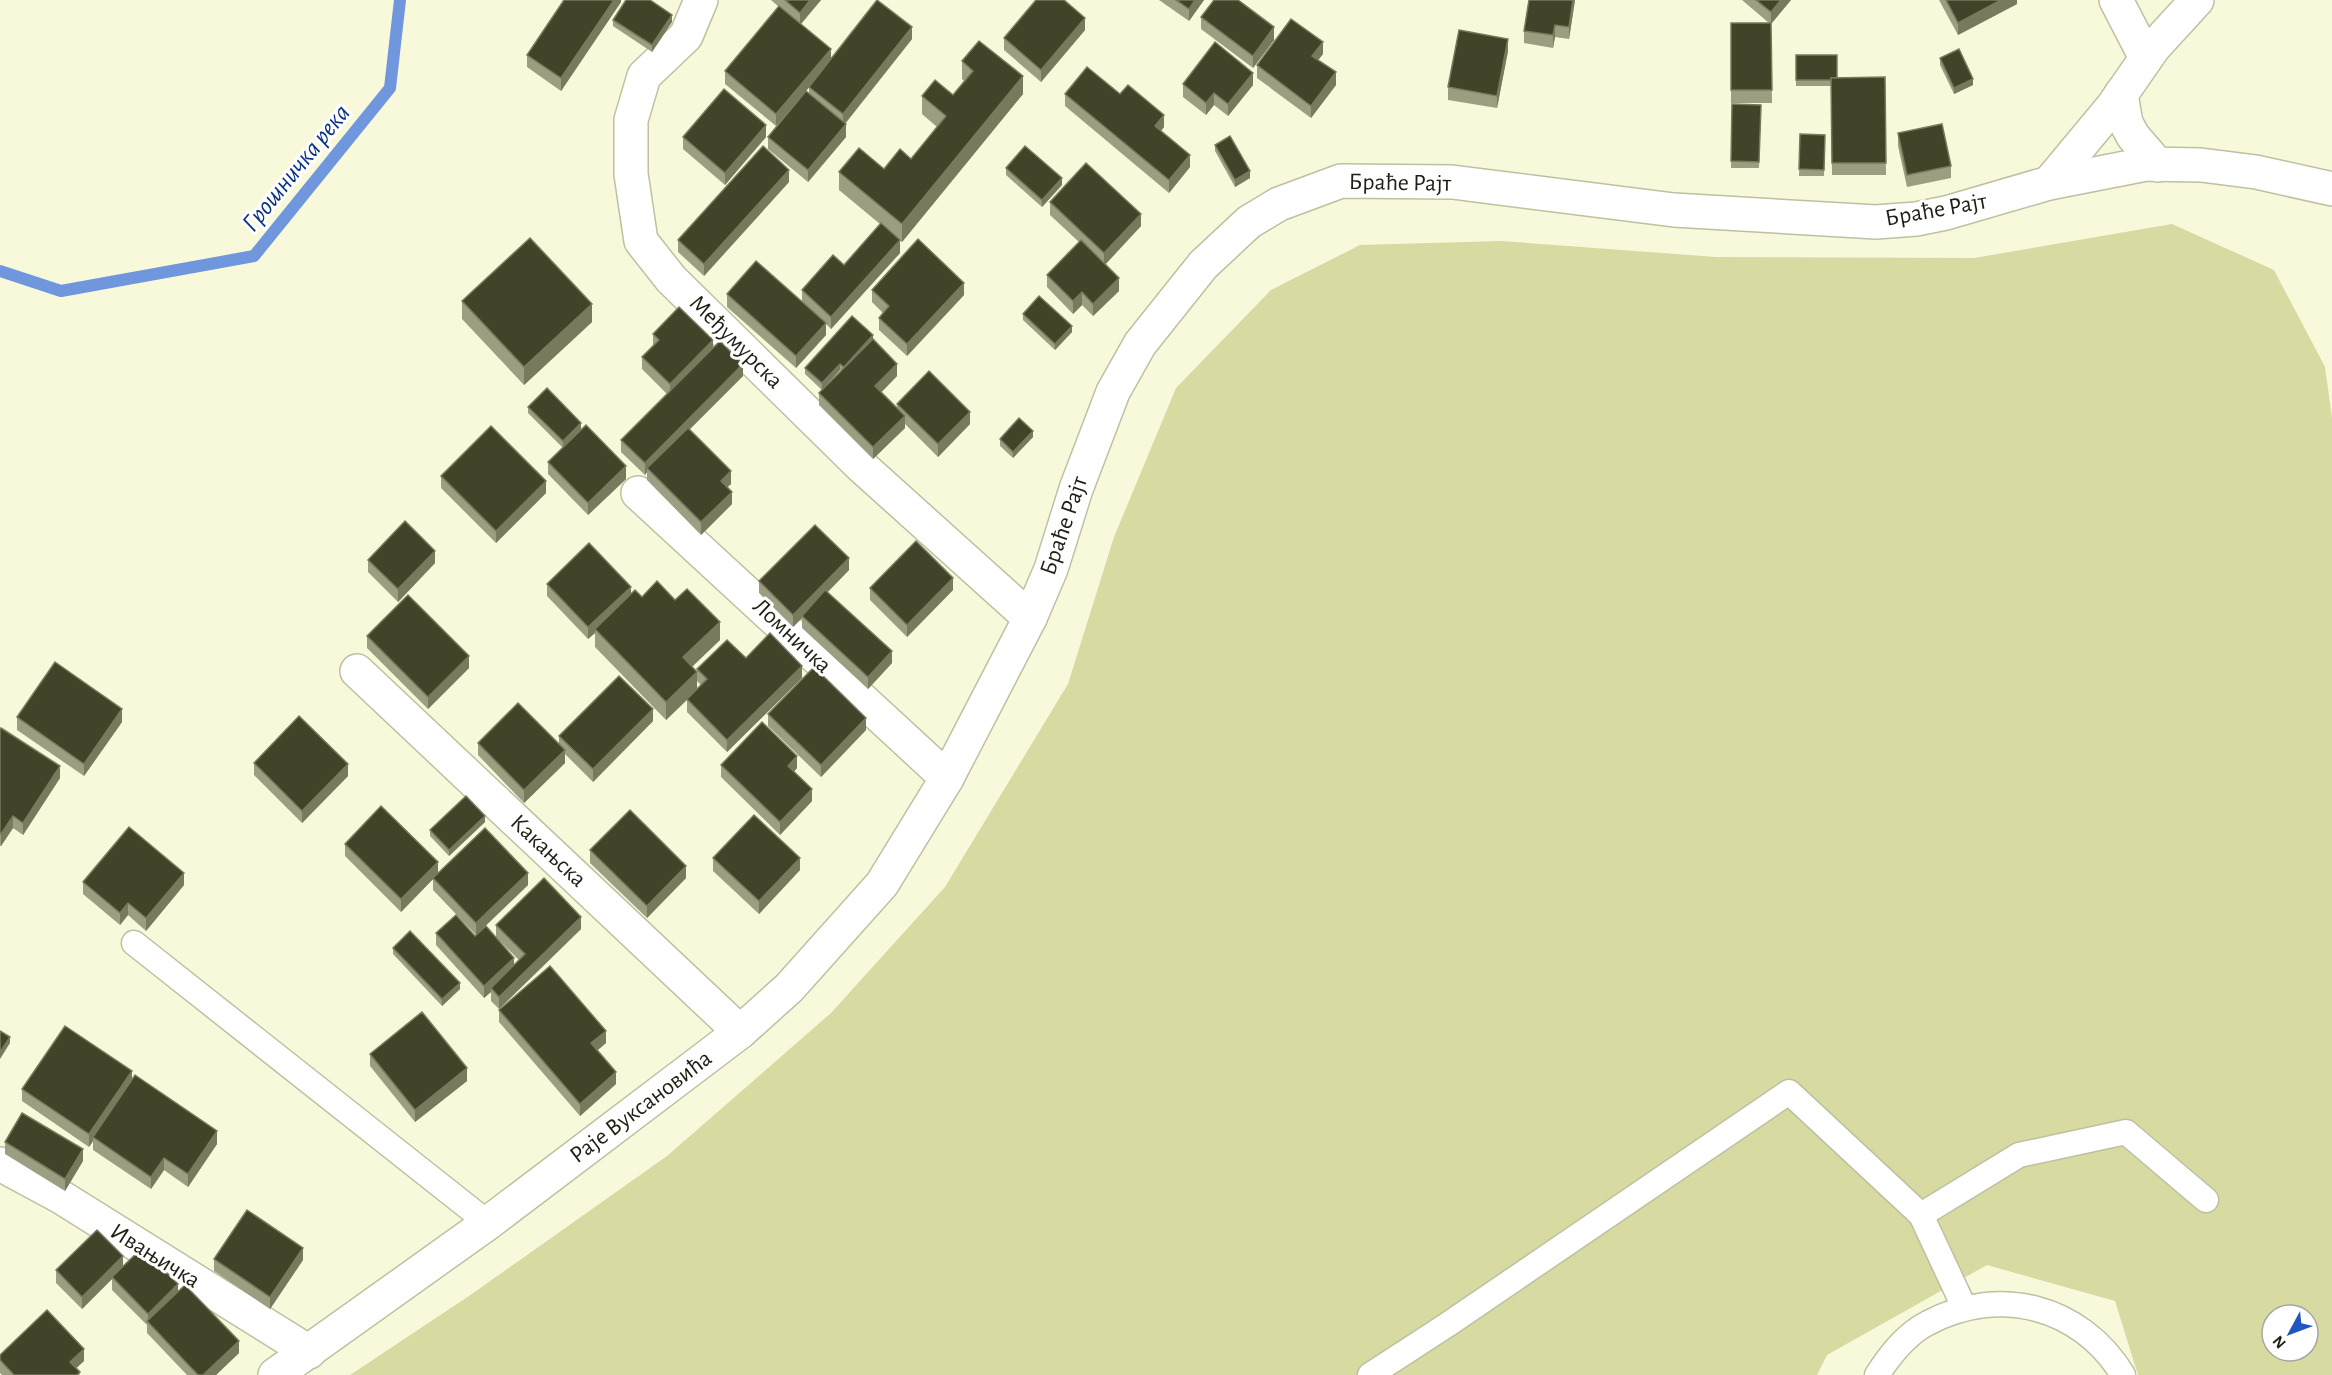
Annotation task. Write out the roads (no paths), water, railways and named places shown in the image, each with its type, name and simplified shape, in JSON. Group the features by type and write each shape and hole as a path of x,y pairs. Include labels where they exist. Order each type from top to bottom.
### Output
{"street":[{"name":"Међумурска","path":"701,0 687,36 644,76 631,120 631,174 641,241 671,279 860,465 1030,618"},
{"path":"2116,0 2146,58"},
{"path":"2049,183 2121,94 2154,47 2196,0"},
{"path":"2121,94 2126,123 2133,136 2158,165"},
{"name":"Браће Рајт","path":"947,778 1030,618 1051,569 1076,489 1113,392 1140,344 1203,265 1249,222 1279,204 1341,181 1452,182 1674,210 1876,222 1916,219 1946,213 2049,183 2146,164 2201,165 2256,172 2332,189"},
{"name":"Ломничка","path":"638,493 947,778"},
{"name":"Какањска","path":"357,671 740,1032"},
{"name":"Раје Вуксановића","path":"275,1375 488,1223 740,1032 789,988 882,884 947,778"},
{"name":"Ивањичка","path":"0,1164 61,1197 309,1352"}],"lane":[{"path":"134,943 488,1223"},
{"path":"1370,1375 1789,1092 1921,1215 1964,1308"},
{"path":"1921,1215 2019,1155 2126,1132 2206,1200"},
{"path":"1877,1375 1894,1350 1926,1323 1964,1308 2005,1303 2045,1310 2082,1328 2112,1356 2123,1375"}],"waterway":[{"name":"Грошничка река","path":"0,271 61,291 254,256 390,88 400,0"}]}
